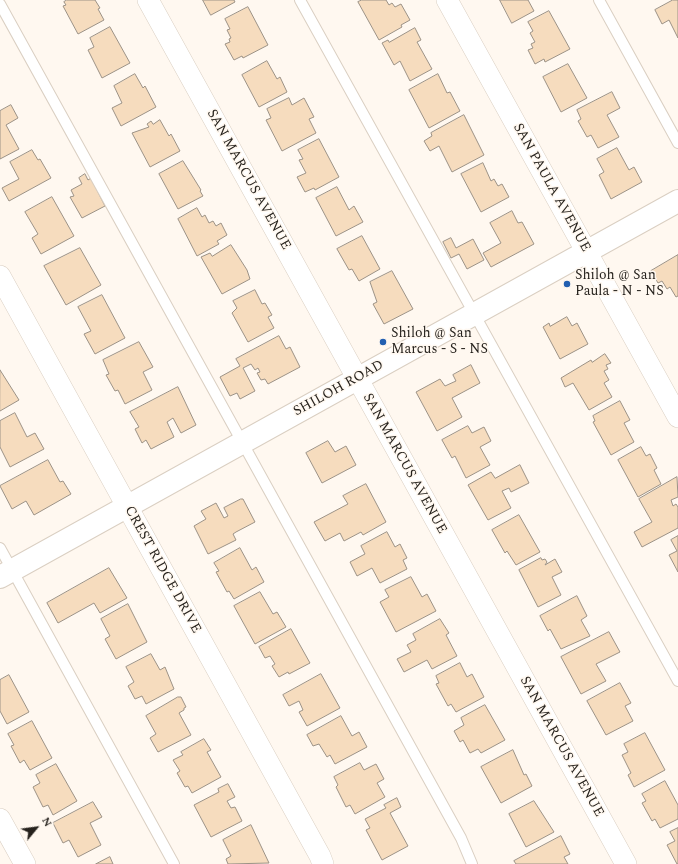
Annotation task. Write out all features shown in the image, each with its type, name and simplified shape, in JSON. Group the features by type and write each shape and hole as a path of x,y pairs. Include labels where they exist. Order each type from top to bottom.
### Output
{"street":[{"name":"SAN MARCUS AVENUE","path":"148,0 626,864"},
{"name":"SAN PAULA AVENUE","path":"447,0 678,417"},
{"name":"SHILOH ROAD","path":"6,573 678,201"},
{"name":"CREST RIDGE DRIVE","path":"0,276 320,856 323,864"},
{"path":"0,819 25,864"}],"lane":[{"path":"300,0 678,682"},
{"path":"599,0 678,143"},
{"path":"0,4 453,824 472,864"},
{"path":"0,548 6,573 174,864"}],"building":[{"path":"67,0 95,0 100,8 98,9 104,20 78,34 63,6 66,5 64,2"},
{"path":"203,0 234,0 235,2 211,15"},
{"path":"362,0 386,0 389,5 392,3 395,7 401,4 410,20 401,25 402,27 379,40 358,2"},
{"path":"500,0 528,0 534,11 512,23"},
{"path":"673,0 678,0 678,38 669,20 662,24 655,10"},
{"path":"248,7 268,45 243,58 242,56 234,60 225,44 230,42 229,39 231,38 227,30 230,29 225,19"},
{"path":"549,11 570,49 545,62 544,59 535,64 528,50 533,48 531,44 535,42 530,33 533,31 528,22"},
{"path":"110,27 130,63 102,78 88,50 94,47 90,38"},
{"path":"415,28 421,40 417,42 432,69 410,81 400,61 394,65 382,43 388,40 389,42"},
{"path":"267,61 277,79 280,77 287,92 259,107 242,75"},
{"path":"568,64 587,98 561,112 543,77"},
{"path":"135,74 143,88 145,86 156,107 121,126 112,108 122,103 114,86"},
{"path":"438,74 447,93 450,92 460,111 429,128 409,90"},
{"path":"612,92 620,108 607,115 619,137 598,148 591,135 587,137 578,121 581,119 577,110"},
{"path":"289,98 292,105 304,98 314,117 309,119 316,133 282,151 266,120 271,118 267,109"},
{"path":"11,105 18,118 6,125 19,149 0,159 0,111"},
{"path":"464,115 484,155 452,172 439,146 430,151 424,141 432,136 431,133"},
{"path":"160,120 169,136 171,134 180,151 150,167 132,133 149,127 147,124 151,121 153,124"},
{"path":"319,139 339,177 315,190 314,188 305,192 297,177 306,173 299,160 303,159 298,150"},
{"path":"617,148 629,170 634,167 642,182 611,199 599,175 604,172 597,159"},
{"path":"32,150 38,160 40,159 51,178 9,201 2,188 19,179 10,162"},
{"path":"183,161 201,190 200,191 203,196 178,209 159,174"},
{"path":"483,163 491,181 494,179 498,186 502,184 509,197 481,212 461,174"},
{"path":"85,174 88,180 91,178 105,206 82,218 70,197 74,196 71,190 82,184 79,178"},
{"path":"337,187 349,210 354,206 363,222 336,236 316,198"},
{"path":"52,197 74,236 41,254 32,238 38,234 25,212"},
{"path":"197,208 202,217 205,215 209,223 213,221 216,226 221,223 227,235 217,241 219,244 197,256 178,219"},
{"path":"512,211 518,223 522,222 534,244 491,267 483,253 501,243 490,223"},
{"path":"362,236 380,269 359,281 352,269 349,270 337,249"},
{"path":"451,238 456,248 473,239 484,260 467,269 459,254 451,258 443,242"},
{"path":"231,245 247,270 250,279 222,294 201,257 210,253 212,256"},
{"path":"80,248 101,285 66,305 44,266"},
{"path":"678,255 678,296 676,297 670,287 667,289 662,281 658,283 651,271"},
{"path":"392,271 413,309 384,324 373,304 377,302 370,282"},
{"path":"255,290 262,304 265,303 272,315 268,317 274,328 248,342 232,313 237,308 233,301"},
{"path":"102,295 125,338 95,354 84,334 91,331 78,307"},
{"path":"567,317 572,326 577,323 588,344 560,359 543,327 549,323 550,326"},
{"path":"279,336 286,349 290,347 300,367 268,384 265,379 261,380 257,373 260,372 258,368 255,370 251,364 243,368 255,391 240,399 237,393 230,396 220,377 240,366 236,359"},
{"path":"139,342 153,367 143,372 152,390 125,404 118,390 115,391 106,375 109,374 103,360"},
{"path":"605,354 611,363 606,365 608,369 604,371 609,380 604,383 612,397 589,410 573,383 565,387 561,378 591,360 592,362"},
{"path":"471,365 480,383 452,398 462,417 437,431 416,392 440,379 445,386 456,381 453,375"},
{"path":"0,370 19,400 0,411"},
{"path":"178,387 196,425 181,433 173,418 167,422 174,437 151,449 146,440 142,443 135,429 139,427 130,412"},
{"path":"620,401 630,420 624,423 634,442 611,455 593,422 595,421 593,416"},
{"path":"15,413 27,437 35,433 44,449 10,467 0,447 0,421"},
{"path":"468,426 472,433 484,427 491,441 480,447 490,465 466,478 455,456 452,458 442,440"},
{"path":"328,441 335,452 346,446 356,465 322,483 306,453"},
{"path":"641,447 646,456 650,454 657,468 654,470 661,484 638,497 618,460"},
{"path":"48,460 60,482 63,481 71,494 34,515 26,501 12,509 0,486"},
{"path":"520,465 529,483 511,492 509,488 502,491 511,508 488,520 468,485 491,472 495,478"},
{"path":"677,477 678,497 671,500 673,506 676,504 678,507 678,528 642,547 634,532 652,522 639,499"},
{"path":"366,484 386,522 363,535 361,532 344,541 340,533 325,541 314,522 348,504 343,496"},
{"path":"243,499 255,522 233,534 236,540 208,554 194,526 206,519 201,511 216,503 224,518 228,516 224,508"},
{"path":"519,515 540,552 516,565 507,551 505,553 492,530"},
{"path":"387,532 395,547 400,544 407,558 403,560 407,569 380,583 372,568 357,576 350,562 365,554 361,546"},
{"path":"678,536 678,572 669,555 677,551 671,540"},
{"path":"240,548 252,570 256,567 264,582 234,599 229,591 227,592 216,572 219,571 214,563"},
{"path":"541,558 542,560 545,559 547,562 545,565 555,559 562,572 552,577 561,595 538,607 519,570"},
{"path":"109,568 127,598 100,613 94,603 58,623 47,603"},
{"path":"411,577 422,597 427,594 436,611 396,632 380,602 389,597 385,590"},
{"path":"260,592 273,614 277,612 286,627 255,644 234,606"},
{"path":"577,596 587,616 581,620 590,636 561,649 550,629 548,631 540,616"},
{"path":"128,604 147,642 116,659 105,639 110,636 101,619"},
{"path":"440,619 449,633 446,635 457,656 432,669 427,660 404,672 397,659 411,652 407,645 416,640 413,634"},
{"path":"291,629 310,663 289,674 288,672 279,677 272,666 275,664 270,656 265,658 259,647"},
{"path":"609,632 620,652 596,664 606,681 581,694 561,657"},
{"path":"151,654 160,670 165,667 174,689 146,704 142,696 135,699 128,686 134,682 126,667"},
{"path":"460,663 467,677 472,674 484,697 456,712 451,704 448,706 436,684 439,683 436,676"},
{"path":"321,674 340,708 307,726 299,712 303,710 299,701 289,706 283,695"},
{"path":"9,675 29,712 7,724 0,711 0,680"},
{"path":"620,683 631,703 625,706 633,721 606,735 587,701"},
{"path":"178,697 181,697 186,707 179,713 191,735 158,752 150,738 156,734 146,716"},
{"path":"485,705 505,740 481,753 478,749 470,753 463,740 460,742 454,731 464,725 461,718"},
{"path":"341,716 352,736 359,732 367,747 335,764 330,755 327,757 319,744 313,746 307,735"},
{"path":"32,721 52,758 30,770 24,760 20,763 11,746 14,745 8,734"},
{"path":"645,733 665,770 634,787 628,775 631,773 622,755 628,752 624,744"},
{"path":"204,739 211,750 207,752 221,777 192,793 188,786 185,787 177,773 180,771 173,760 183,755 181,752"},
{"path":"513,750 524,775 526,774 532,786 501,803 481,767"},
{"path":"360,763 364,770 376,764 384,779 377,783 385,797 355,814 350,805 346,807 336,787 338,785 334,777"},
{"path":"56,764 77,801 53,815 48,805 43,807 33,787 40,783 36,775"},
{"path":"665,781 678,805 678,819 660,828 655,819 652,821 642,803 646,801 642,794"},
{"path":"228,784 235,797 227,801 231,808 235,807 242,821 211,837 194,805 219,792 218,789"},
{"path":"397,798 401,807 390,813 408,846 382,860 366,830 370,828 365,819 386,808 384,805"},
{"path":"534,801 554,832 526,847 509,814"},
{"path":"93,802 102,817 90,823 101,845 78,857 69,840 63,843 53,823"},
{"path":"251,825 269,863 228,864 226,859 231,856 223,840"},
{"path":"678,828 677,864 667,845 675,841 670,832"},
{"path":"561,836 570,854 564,857 568,864 516,864 514,861"},
{"path":"110,857 113,864 96,864"}],"place":[{"name":"Shiloh @ San Paula - N - NS","path":"567,284"},
{"name":"Shiloh @ San Marcus - S - NS","path":"383,342"}]}
